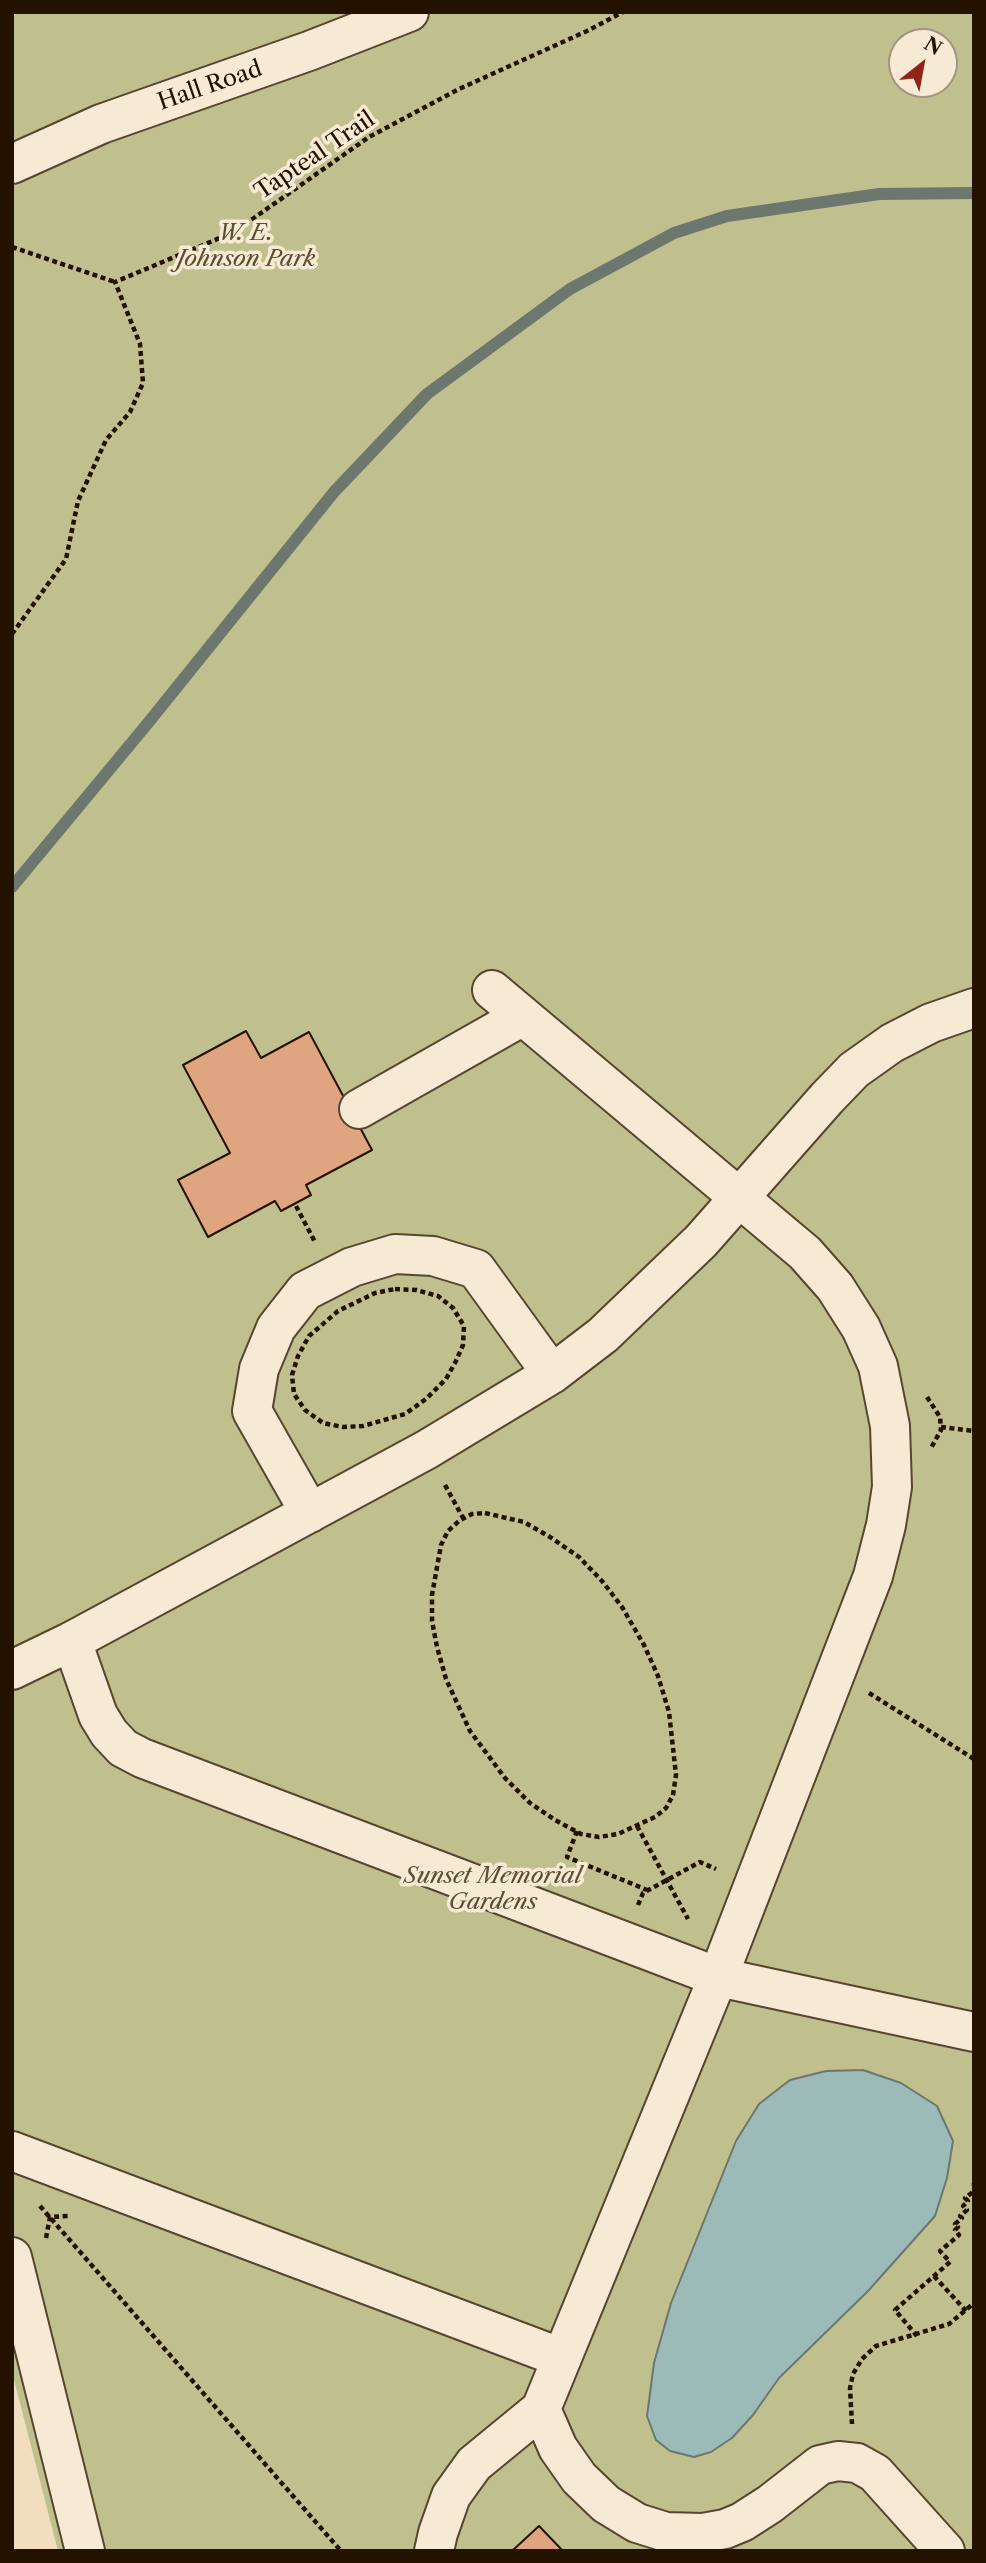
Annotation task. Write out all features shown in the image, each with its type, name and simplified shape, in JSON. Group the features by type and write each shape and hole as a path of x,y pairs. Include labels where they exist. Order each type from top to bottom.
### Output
{"lane":[{"name":"Hall Road","path":"12,164 101,124 309,51 409,12"},
{"path":"435,2551 438,2533 452,2496 474,2464 541,2409 719,1977 752,1885 873,1576 892,1487 890,1426 878,1366 861,1328 835,1287 805,1253 492,990"},
{"path":"12,1670 72,1641 426,1450 552,1374 603,1335 660,1283 741,1198 854,1070 892,1043 931,1023 974,1008"},
{"path":"359,1109 523,1016"},
{"path":"310,1513 252,1411 259,1369 276,1328 305,1291 352,1268 395,1254 433,1256 476,1269 552,1374"},
{"path":"72,1641 98,1715 109,1733 123,1748 142,1759 719,1977 974,2032"},
{"path":"12,2151 562,2358"},
{"path":"12,2257 85,2551"},
{"path":"541,2409 558,2448 579,2478 606,2504 637,2523 666,2532 703,2533 724,2529 742,2522 770,2504 820,2465 838,2461 857,2463 875,2473 945,2551"}],"path":[{"name":"Tapteal Trail","path":"114,282 234,232 369,137 459,89 623,12"},
{"path":"12,247 114,282 140,344 144,383 130,412 106,440 78,501 66,559 12,634"},
{"path":"395,1289 416,1290 438,1296 453,1308 464,1326 463,1345 446,1379 426,1399 405,1413 382,1422 343,1427 323,1423 305,1410 294,1394 292,1374 309,1336 316,1329 355,1301 395,1289"},
{"path":"941,1427 974,1431"},
{"path":"472,1514 501,1515 524,1522 550,1537 579,1557 602,1581 622,1607 644,1645 658,1676 668,1712 676,1775 673,1795 666,1808 637,1826 618,1834 598,1837 577,1831 555,1820 530,1803 505,1779 470,1731 446,1679 432,1621 435,1570 441,1545 449,1531 460,1520 472,1514"},
{"path":"835,1673 974,1759"},
{"path":"637,1826 688,1919"},
{"path":"577,1831 567,1857 647,1890"},
{"path":"626,1942 643,1893 700,1862 752,1885"},
{"path":"917,2336 895,2310 950,2262 940,2251 958,2235 956,2224 967,2210 963,2206 968,2201 965,2198 974,2187"},
{"path":"31,2196 341,2551"},
{"path":"934,2276 966,2311"},
{"path":"857,2463 850,2388 853,2374 862,2358 876,2346 917,2336 949,2324 974,2304"}],"green space":[{"path":"12,12 974,12 974,2551 58,2551 12,2372"}],"water":[{"path":"863,2070 901,2083 937,2106 953,2141 947,2178 935,2216 868,2291 779,2378 753,2415 732,2438 711,2452 694,2457 670,2451 656,2440 647,2416 654,2363 671,2303 736,2141 759,2104 790,2080 826,2071"}],"building":[{"path":"246,1031 261,1058 309,1032 372,1150 306,1185 311,1195 281,1211 275,1201 208,1237 178,1180 230,1153 183,1065"},
{"path":"539,2526 563,2551 512,2551"}],"waterway":[{"path":"12,887 334,492 427,394 570,289 674,233 727,216 879,194 974,193"}],"park label":[{"name":"W. E. Johnson Park","path":"246,246"},
{"name":"Sunset Memorial Gardens","path":"493,1889"}]}
